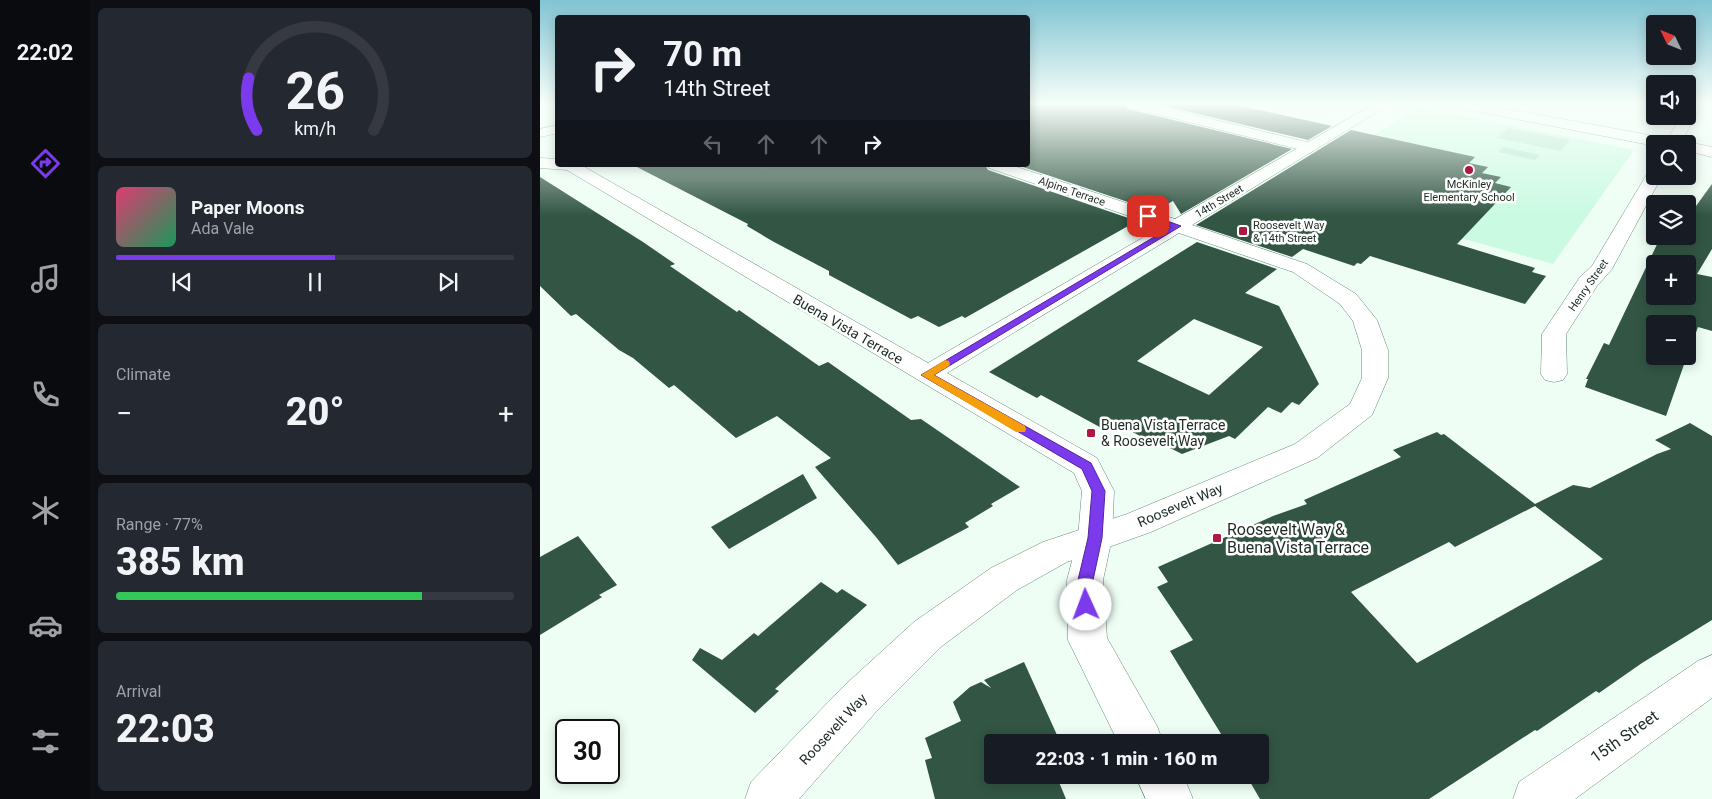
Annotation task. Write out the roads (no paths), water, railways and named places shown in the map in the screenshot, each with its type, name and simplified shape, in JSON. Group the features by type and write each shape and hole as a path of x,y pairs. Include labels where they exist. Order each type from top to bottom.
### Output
{"street":[{"path":"1286,141 1310,147"},
{"name":"14th Street","path":"926,375 1320,141"},
{"path":"1696,149 1712,152"},
{"path":"540,163 555,164"},
{"name":"Buena Vista Terrace","path":"573,167 926,375 1086,466 1098,491 1095,538 1085,580 1088,640 1137,734"},
{"name":"Alpine Terrace","path":"1001,167 1177,226"},
{"name":"Henry Street","path":"1554,374 1554,334 1588,282 1601,269 1649,185"},
{"name":"Roosevelt Way","path":"768,799 860,699 928,634 1004,579 1054,552 1139,523 1306,451 1362,409 1375,378 1375,350 1366,320 1348,298 1300,268 1177,226"},
{"name":"15th Street","path":"1536,799 1712,674"},
{"path":"1162,784 1170,799"}],"place":[{"name":"McKinley Elementary School","path":"1469,170"},
{"name":"Roosevelt Way & 14th Street","path":"1243,231"},
{"name":"Buena Vista Terrace & Roosevelt Way","path":"1091,433"},
{"name":"Roosevelt Way & Buena Vista Terrace","path":"1217,538"}]}
